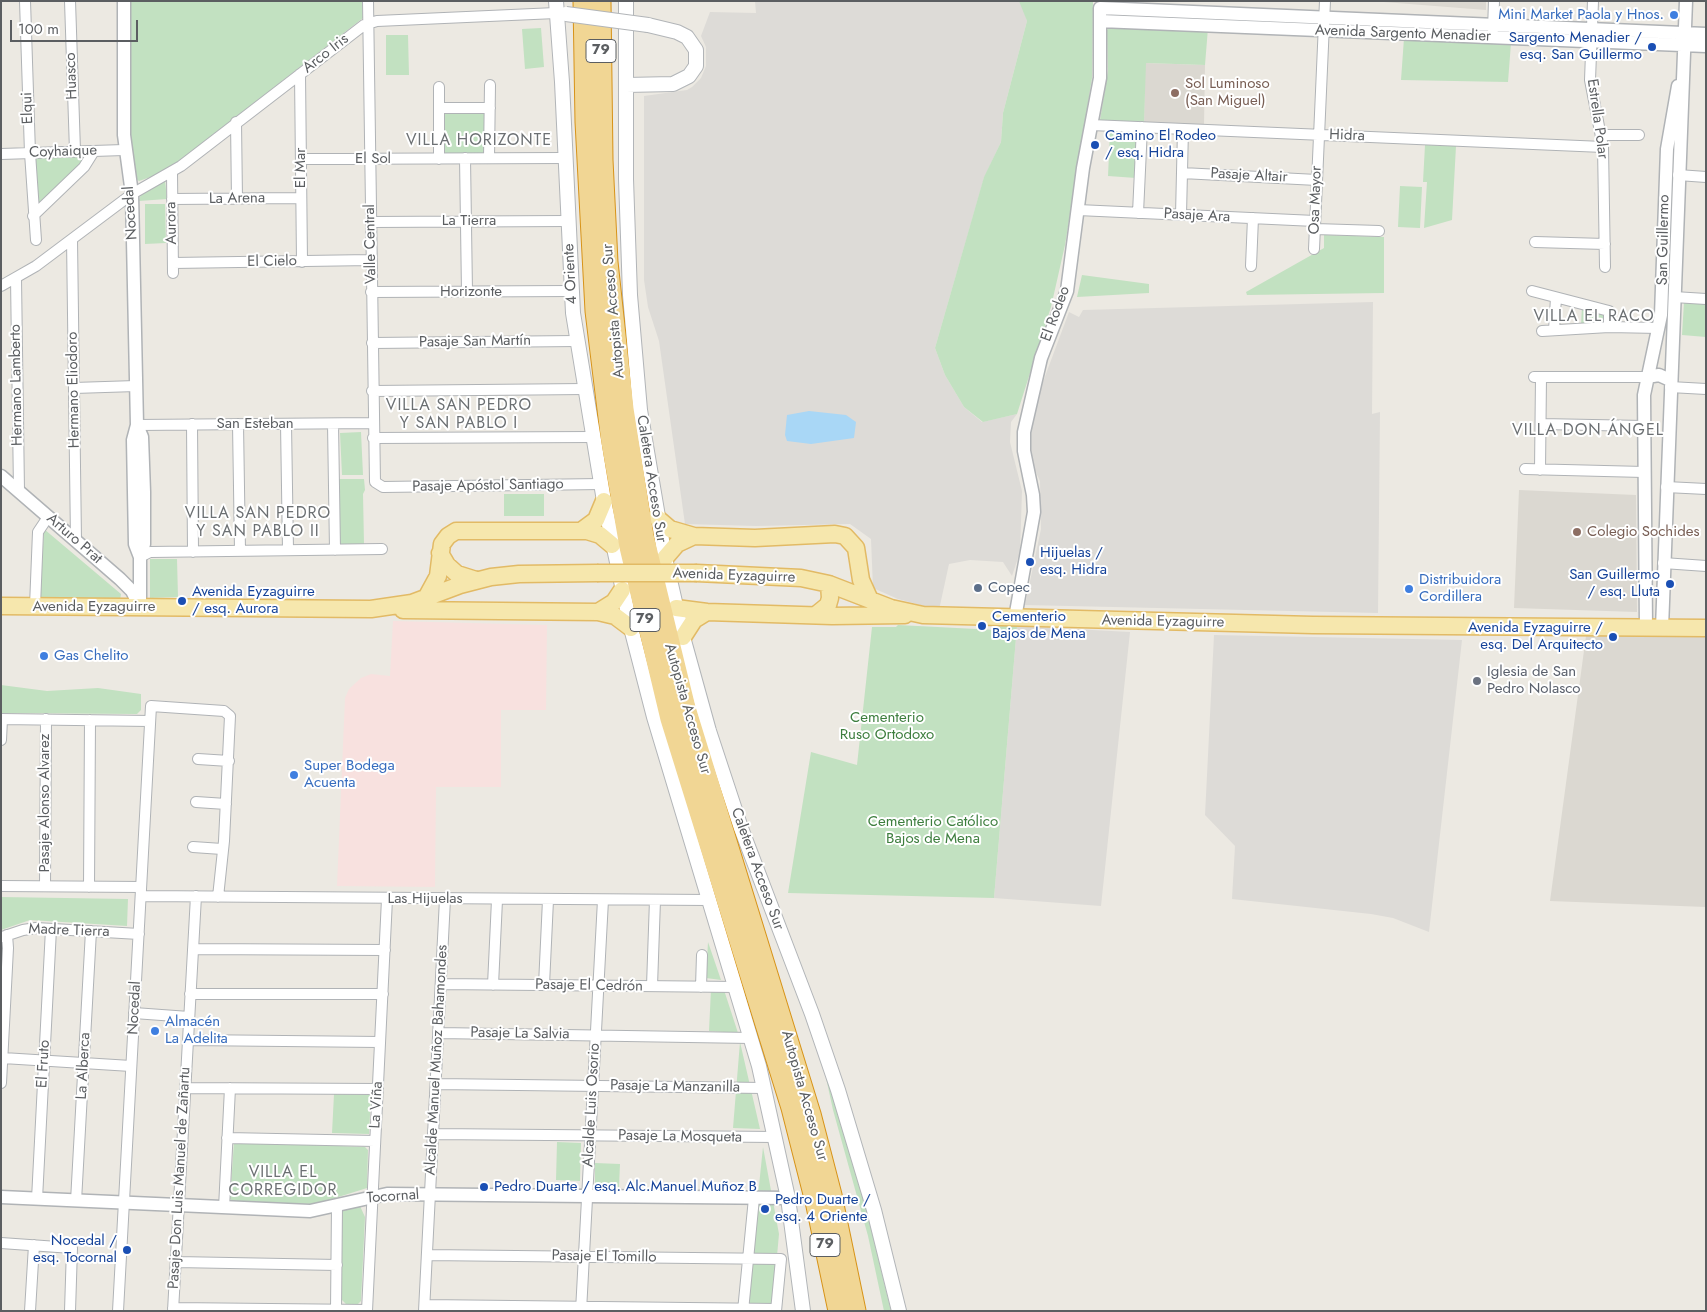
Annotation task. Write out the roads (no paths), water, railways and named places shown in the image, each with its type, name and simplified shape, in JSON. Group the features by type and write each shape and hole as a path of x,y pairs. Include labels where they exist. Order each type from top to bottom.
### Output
{"highway":[{"name":"Autopista Acceso Sur","path":"583,1 585,122 594,302 606,406 629,547 670,719 791,1108 816,1206 837,1309"},
{"name":"Autopista Acceso Sur","path":"601,1 603,160 608,262 624,409 644,536 686,708 811,1114 834,1204 856,1311"}],"main road":[{"name":"Caletera Acceso Sur","path":"626,1 627,229 632,322 640,410 664,558 683,637 724,778 841,1099 874,1210 899,1311"},
{"path":"559,9 677,32 687,37 696,50 696,66 689,76 673,84 626,85"},
{"name":"4 Oriente","path":"559,9 571,291 577,341 612,545"},
{"path":"581,531 597,519 604,501"},
{"path":"656,517 670,528 694,536 769,538 835,534 845,536 851,541 857,552 861,580 870,600"},
{"path":"426,598 438,576 440,553 444,540 460,530 581,531 600,535 612,545 631,628 666,761 737,988 764,1088 788,1198 803,1311"},
{"path":"664,558 677,544 694,536"},
{"path":"440,553 447,565 457,574 477,580 471,599 479,610"},
{"path":"817,614 828,605 830,596 829,584 847,574 858,560"},
{"name":"Avenida Eyzaguirre","path":"1,606 371,609 398,606 477,580 519,574 696,574 788,576 829,584 870,600 917,614 1304,625 1706,628"},
{"path":"598,612 614,602 622,590"},
{"path":"676,608 708,612 880,617 917,614"},
{"path":"371,609 598,612 615,616 631,628"},
{"path":"683,637 694,620 708,612"}],"street":[{"name":"Elqui","path":"25,1 30,152 36,240"},
{"name":"Huasco","path":"70,1 75,151"},
{"name":"Nocedal","path":"124,1 124,150 132,194 137,424 142,437 144,482 144,544 140,557 140,608"},
{"name":"Valle Central","path":"368,1 372,391 374,480 377,485"},
{"name":"Osa Mayor","path":"1314,249 1325,1"},
{"path":"1493,31 1494,1"},
{"name":"Estrella Polar","path":"1593,1 1590,80 1603,146 1605,267"},
{"name":"San Guillermo","path":"1654,628 1663,563 1686,1"},
{"path":"368,23 559,9"},
{"name":"Avenida Sargento Menadier","path":"1100,10 1324,25 1685,39 1706,34"},
{"name":"El Rodeo","path":"1015,618 1034,512 1033,494 1024,452 1025,426 1043,352 1067,291 1100,68 1100,10"},
{"name":"Arco Iris","path":"1,286 16,278 72,239 132,194 172,172 368,23"},
{"name":"Avenida Sargento Menadier","path":"1685,39 1706,46"},
{"name":"San Guillermo","path":"1654,628 1644,472 1644,426 1647,377 1659,328 1662,304 1666,149 1672,109 1684,62"},
{"name":"El Mar","path":"300,74 302,262"},
{"path":"489,158 490,85"},
{"path":"439,87 439,158"},
{"path":"439,108 490,108"},
{"path":"236,122 237,198"},
{"name":"Hidra","path":"1091,125 1603,146"},
{"path":"1138,213 1142,127"},
{"path":"1181,215 1183,129"},
{"path":"1602,135 1639,135"},
{"name":"Coyhaique","path":"1,154 124,150"},
{"path":"33,216 84,166 94,151"},
{"path":"465,158 467,292"},
{"name":"El Sol","path":"301,160 565,158"},
{"name":"Aurora","path":"172,172 173,268"},
{"name":"Pasaje Altair","path":"1182,173 1317,180"},
{"path":"1678,175 1706,177"},
{"name":"La Arena","path":"172,199 301,198"},
{"name":"Pasaje Ara","path":"1078,210 1253,218 1379,231"},
{"path":"1250,266 1253,218"},
{"name":"La Tierra","path":"371,222 568,221"},
{"name":"Hermano Eliodoro","path":"72,239 76,541"},
{"path":"1535,242 1605,244"},
{"name":"El Cielo","path":"173,268 371,260"},
{"name":"Hermano Lamberto","path":"16,278 19,491"},
{"name":"Horizonte","path":"371,292 571,291"},
{"path":"1532,291 1610,311 1609,327"},
{"path":"1554,330 1556,298"},
{"path":"1674,298 1706,299"},
{"path":"1542,330 1609,327 1659,328"},
{"name":"Pasaje San Martín","path":"372,343 577,341"},
{"path":"1540,470 1541,424 1538,377 1647,377 1659,375 1670,384 1706,389"},
{"path":"74,388 136,386"},
{"path":"372,391 585,389"},
{"name":"San Esteban","path":"137,424 373,423"},
{"path":"192,424 194,552"},
{"path":"238,424 240,551"},
{"path":"286,424 288,550"},
{"path":"333,424 335,550"},
{"path":"1541,424 1644,426"},
{"path":"373,438 593,437"},
{"path":"1525,469 1644,472"},
{"name":"Arturo Prat","path":"1,476 126,585 140,608"},
{"name":"Pasaje Apóstol Santiago","path":"377,485 383,487 601,484"},
{"path":"1666,487 1706,489"},
{"path":"35,606 38,532 48,516"},
{"path":"140,557 148,553 382,549"},
{"path":"1663,563 1706,566"},
{"name":"Nocedal","path":"118,1311 151,706 224,711 229,714 231,720 229,761"},
{"path":"1,740 1,719 150,721"},
{"name":"Pasaje Alonso Alvarez","path":"45,886 46,720"},
{"path":"89,887 90,720"},
{"path":"198,759 229,761 218,897"},
{"path":"196,802 226,804"},
{"path":"192,847 222,849"},
{"name":"Las Hijuelas","path":"1,886 89,887 218,897 709,900"},
{"name":"Pasaje Don Luis Manuel de Zañartu","path":"173,1310 196,896"},
{"name":"La Viña","path":"367,1310 387,899"},
{"name":"Alcalde Manuel Muñoz Bahamondes","path":"424,1308 445,899"},
{"path":"493,985 497,900"},
{"path":"544,985 548,900"},
{"name":"Alcalde Luis Osorio","path":"581,1309 603,900"},
{"path":"652,986 656,900"},
{"name":"Madre Tierra","path":"4,936 29,928 138,934"},
{"name":"El Fruto","path":"37,1199 51,929"},
{"name":"La Alberca","path":"76,1201 91,931"},
{"path":"1,1082 4,936"},
{"path":"193,949 385,950"},
{"path":"701,987 702,955"},
{"name":"Pasaje El Cedrón","path":"441,984 737,988"},
{"path":"190,994 383,994"},
{"path":"134,1013 189,1017"},
{"name":"Pasaje La Salvia","path":"439,1033 751,1038"},
{"path":"188,1040 380,1042"},
{"path":"2,1065 44,1061 131,1066"},
{"name":"Pasaje La Manzanilla","path":"436,1084 764,1088"},
{"path":"185,1088 378,1089"},
{"path":"224,1208 230,1088"},
{"name":"Pasaje La Mosqueta","path":"434,1134 776,1138"},
{"path":"227,1138 375,1141"},
{"name":"Tocornal","path":"1,1197 310,1211 337,1206 373,1195 788,1198"},
{"path":"743,1310 754,1198"},
{"path":"336,1310 337,1206"},
{"path":"1,1243 72,1248 70,1311"},
{"path":"30,1311 34,1245"},
{"name":"Pasaje El Tomillo","path":"427,1255 781,1259 776,1310"},
{"path":"176,1262 337,1265"},
{"path":"424,1308 776,1310"},
{"path":"173,1310 367,1310"}],"water":[{"path":"809,411 846,415 856,422 854,438 811,444 787,441 785,435 787,415"}],"place":[{"name":"Mini Market Paola y Hnos.","path":"1674,15"},
{"name":"Sargento Menadier / esq. San Guillermo","path":"1652,47"},
{"name":"Sol Luminoso (San Miguel)","path":"1175,93"},
{"name":"Camino El Rodeo / esq. Hidra","path":"1095,145"},
{"name":"Colegio Sochides","path":"1577,532"},
{"name":"Hijuelas / esq. Hidra","path":"1030,562"},
{"name":"San Guillermo / esq. Lluta","path":"1670,584"},
{"name":"Copec","path":"978,588"},
{"name":"Distribuidora Cordillera","path":"1409,589"},
{"name":"Avenida Eyzaguirre / esq. Aurora","path":"182,601"},
{"name":"Cementerio Bajos de Mena","path":"982,626"},
{"name":"Avenida Eyzaguirre / esq. Del Arquitecto","path":"1613,637"},
{"name":"Gas Chelito","path":"44,656"},
{"name":"Iglesia de San Pedro Nolasco","path":"1477,681"},
{"name":"Super Bodega Acuenta","path":"294,775"},
{"name":"Almacén La Adelita","path":"155,1031"},
{"name":"Pedro Duarte / esq. Alc.Manuel Muñoz B","path":"484,1187"},
{"name":"Pedro Duarte / esq. 4 Oriente","path":"765,1209"},
{"name":"Nocedal / esq. Tocornal","path":"127,1250"}],"district":[{"name":"VILLA HORIZONTE","path":"479,141"},
{"name":"VILLA EL RACO","path":"1594,317"},
{"name":"VILLA SAN PEDRO Y SAN PABLO I","path":"459,415"},
{"name":"VILLA DON ÁNGEL","path":"1588,431"},
{"name":"VILLA SAN PEDRO Y SAN PABLO II","path":"258,523"},
{"name":"VILLA EL CORREGIDOR","path":"283,1182"}],"park label":[{"name":"Cementerio Ruso Ortodoxo","path":"887,726"},
{"name":"Cementerio Católico Bajos de Mena","path":"933,830"}]}
